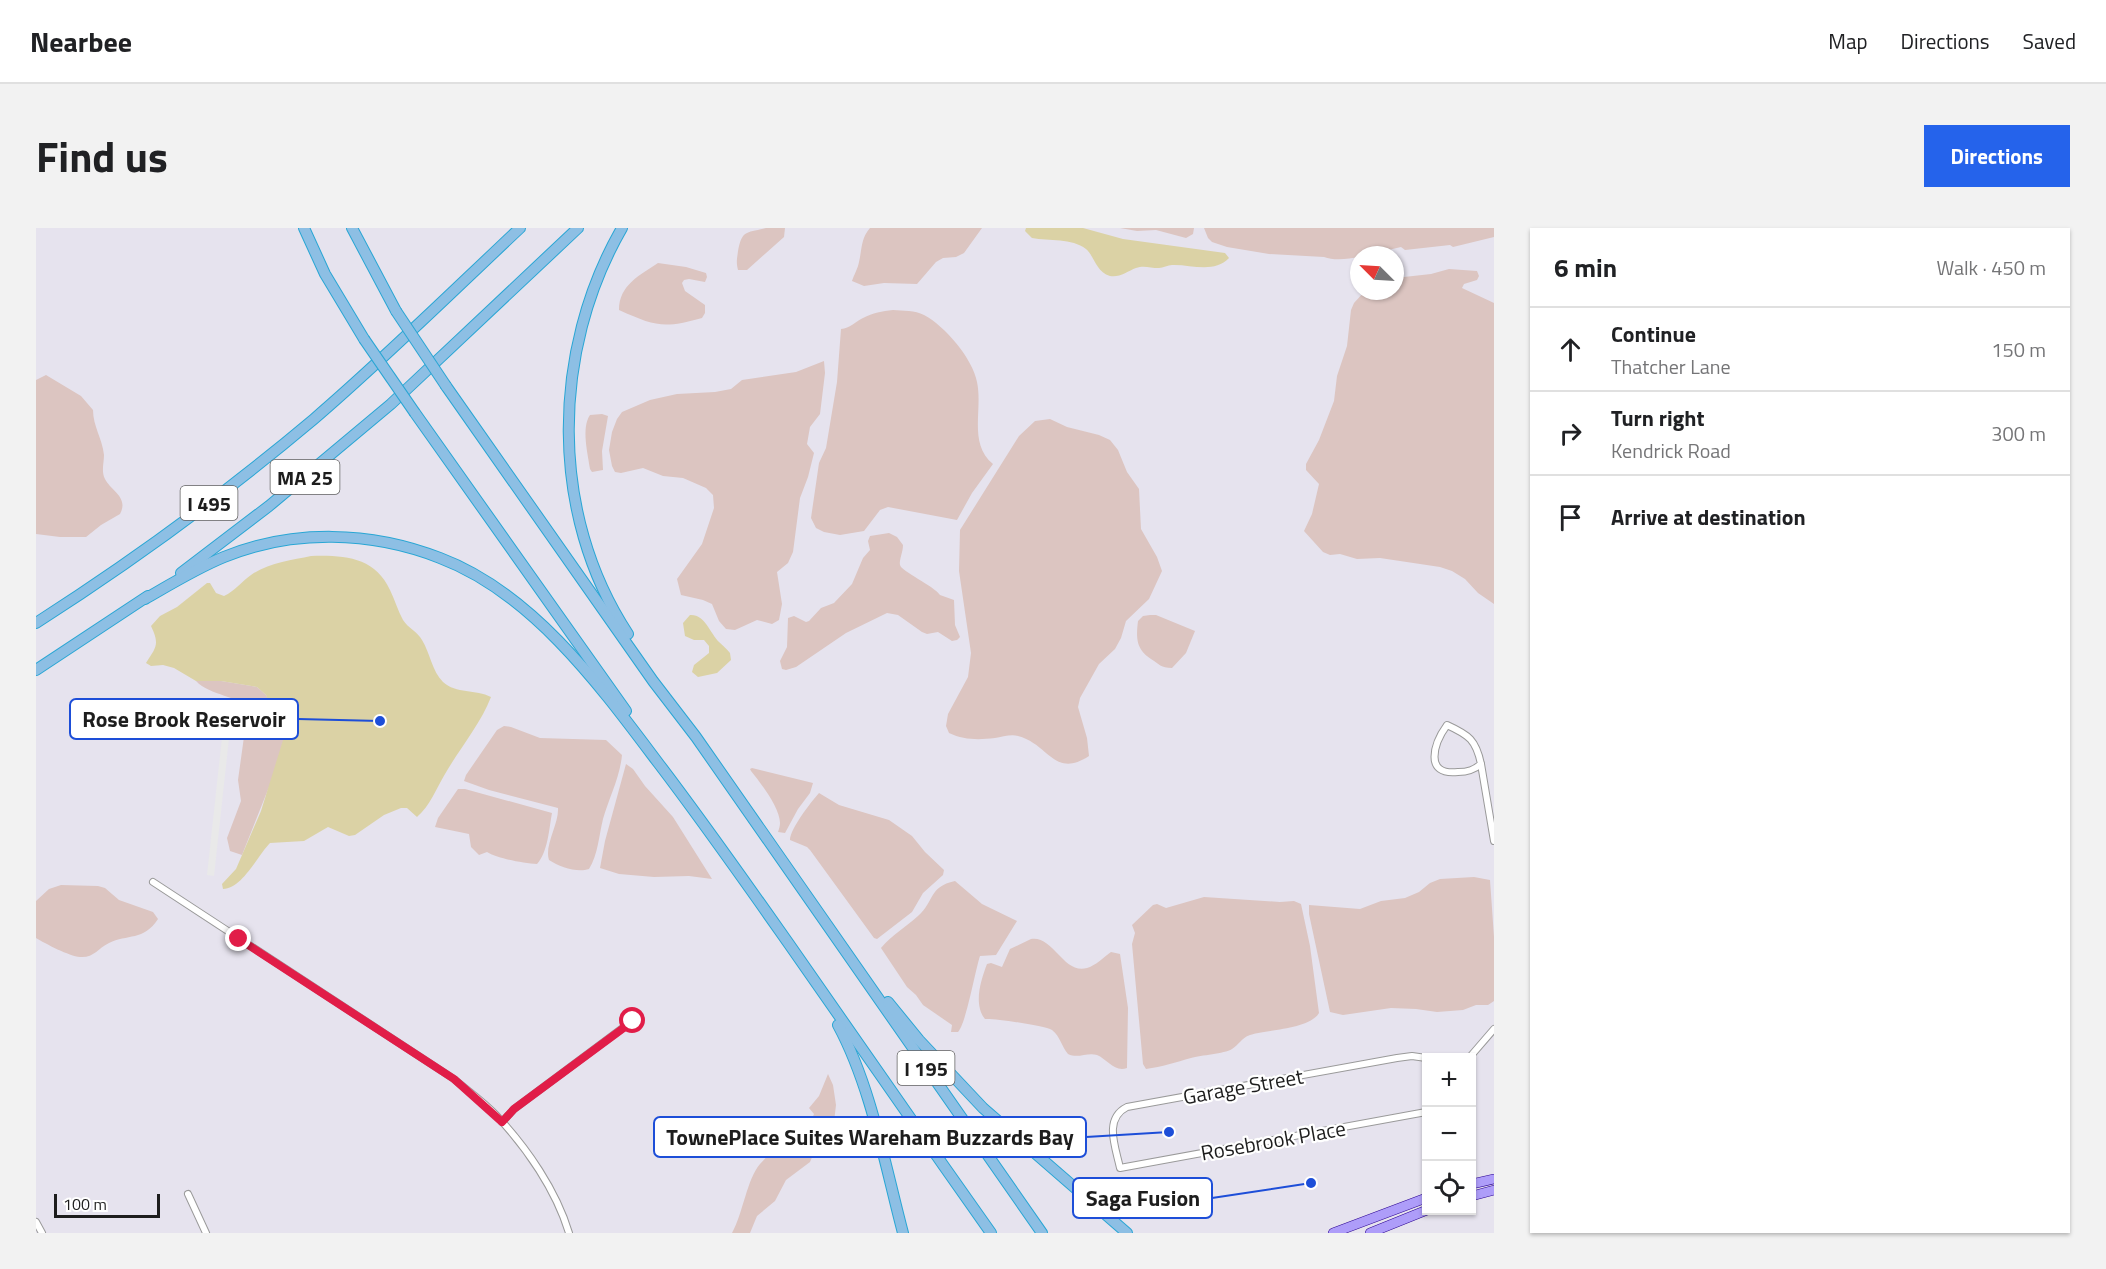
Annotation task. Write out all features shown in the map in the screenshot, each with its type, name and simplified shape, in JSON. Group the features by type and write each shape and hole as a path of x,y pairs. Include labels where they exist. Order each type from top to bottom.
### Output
{"highway":[{"path":"304,228 325,274 364,339 622,704 653,755"},
{"path":"352,228 396,311 653,681 696,738"},
{"path":"484,262 513,228"},
{"path":"484,262 520,228"},
{"name":"MA 25","path":"145,599 269,506 359,432 578,228"},
{"path":"622,228 606,258 590,297 574,361 568,431 574,493 584,536 605,594 624,628 696,738"},
{"name":"I 495","path":"36,623 141,553 254,468 342,394 484,262"},
{"path":"36,670 145,599 226,556 278,542 316,537 349,537 388,542 416,549 451,562 493,585 527,612 575,660 653,755"},
{"name":"I 195","path":"696,738 1042,1233"},
{"name":"I 195","path":"653,755 710,830 991,1233"},
{"path":"839,942 919,1040 983,1108 1127,1233"},
{"path":"813,980 846,1040 862,1081 903,1233"}],"main road":[{"path":"1476,1183 1494,1179"},
{"path":"1476,1195 1494,1190"},
{"path":"1333,1233 1422,1200"},
{"path":"1370,1233 1422,1212"}],"street":[{"path":"1481,764 1469,771 1444,772 1437,765 1434,755 1437,740 1447,725 1472,739 1479,752 1494,841"},
{"path":"153,882 454,1079 502,1122 521,1144 543,1177 565,1218 569,1233"},
{"path":"502,1122 514,1109 633,1021"},
{"path":"1473,1053 1494,1029"},
{"name":"Garage Street","path":"1120,1168 1113,1125 1117,1114 1127,1107 1397,1058 1422,1057"},
{"name":"Rosebrook Place","path":"1120,1168 1422,1113"},
{"path":"188,1194 206,1233"},
{"path":"36,1222 42,1233"}],"shaded area":[{"path":"766,228 785,228 784,237 747,270 738,270 738,251 743,236 749,232"},
{"path":"870,228 982,228 964,253 936,262 917,284 884,283 864,286 852,281 863,240"},
{"path":"1026,228 1083,228 1123,239 1225,253 1229,258 1216,266 1142,267 1110,276 1099,268 1089,252 1080,245 1067,241 1032,238 1025,231"},
{"path":"1120,228 1194,228 1193,234 1186,238 1156,230 1137,231"},
{"path":"1204,228 1494,228 1494,237 1453,247 1450,245 1405,250 1404,246 1350,246 1350,258 1346,259 1269,254 1227,247 1212,242"},
{"path":"658,263 706,273 705,282 689,279 682,283 685,291 705,305 702,318 668,325 642,320 619,310 620,301 627,287"},
{"path":"1449,269 1477,271 1479,276 1477,280 1464,284 1462,288 1494,303 1494,604 1452,571 1440,567 1380,558 1357,559 1340,554 1330,555 1323,552 1304,531 1312,514 1319,484 1306,470 1306,464 1319,440 1334,401 1337,376 1347,346 1351,310 1354,303 1357,300 1404,300 1404,277"},
{"path":"893,310 913,311 932,320 957,344 970,363 977,382 981,446 985,456 993,464 972,493 957,520 888,507 880,510 864,531 840,535 824,532 816,528 811,518 819,463 826,448 837,382 841,329 870,315"},
{"path":"824,361 825,373 820,414 810,427 807,444 814,453 800,498 793,552 788,563 777,572 782,604 779,620 772,624 757,620 735,630 726,629 719,621 712,604 681,595 677,579 702,544 714,508 713,495 706,488 683,478 663,476 643,468 621,473 615,472 609,450 612,432 622,412 650,400 677,394 731,389 742,380 796,372"},
{"path":"46,375 81,396 93,410 104,455 104,476 122,503 120,514 86,537 36,534 36,380"},
{"path":"590,415 608,416 602,451 603,470 592,472 587,449 587,420"},
{"path":"1050,419 1067,427 1110,440 1118,450 1127,472 1139,489 1141,529 1162,571 1149,599 1126,621 1115,649 1099,664 1080,698 1078,707 1087,738 1089,756 1068,764 1059,762 1029,740 1018,736 966,738 949,733 946,726 948,714 968,677 971,653 959,571 960,530 1019,436 1035,421"},
{"path":"889,533 897,537 903,545 900,563 902,568 940,595 954,600 955,625 960,637 952,641 938,632 927,634 898,615 887,613 846,633 796,667 782,669 780,661 787,647 788,618 794,616 806,622 821,608 834,603 852,584 863,558 870,550 868,541 870,536"},
{"path":"311,556 335,556 357,560 376,571 384,579 403,620 422,640 436,673 443,682 460,690 491,697 429,803 417,817 407,808 401,808 384,815 355,835 349,836 328,827 304,841 270,843 237,884 223,889 222,884 236,869 261,811 284,737 284,727 266,695 257,687 221,681 196,681 174,668 163,665 151,666 146,663 156,646 151,626 160,616 177,607 207,583 210,583 216,593 224,596 251,575 265,568"},
{"path":"690,615 700,618 730,653 731,660 717,673 698,677 692,672 694,665 709,653 709,646 704,640 694,640 685,636 683,623"},
{"path":"1156,615 1195,631 1186,653 1172,668 1158,664 1140,647 1137,638 1138,621 1143,616"},
{"path":"196,681 221,681 257,687 266,695 284,727 285,737 271,782 242,855 230,851 227,838 241,801 238,780 248,708 238,701 209,690"},
{"path":"224,719 231,720 214,876 207,875"},
{"path":"504,726 540,738 606,740 622,755 617,779 589,869 569,869 549,860 548,848 558,808 464,781 497,730"},
{"path":"626,764 633,769 673,817 712,879 619,874 600,868"},
{"path":"752,768 813,783 810,793 785,833 778,832 780,823 777,810 751,771"},
{"path":"458,789 552,813 546,847 537,864 504,859 487,852 479,855 471,847 469,834 435,827 438,818"},
{"path":"819,793 839,805 889,820 912,836 944,870 943,875 923,893 912,912 877,939 810,850 790,840 797,823"},
{"path":"1474,877 1490,880 1494,937 1494,1001 1488,1005 1476,1005 1463,1010 1437,1012 1391,1008 1343,1015 1330,1012 1309,905 1360,909 1381,901 1405,898 1440,879"},
{"path":"955,881 982,904 1017,921 996,955 980,956 961,1027 958,1032 951,1032 952,1025 923,1005 907,987 881,948 923,910 940,887"},
{"path":"61,885 105,888 119,900 153,912 158,919 147,931 109,943 89,956 80,957 70,954 36,938 36,901 49,889"},
{"path":"1204,897 1294,901 1301,904 1310,946 1319,1013 1297,1026 1250,1035 1228,1051 1146,1069 1143,1064 1132,944 1135,933 1132,925 1153,905 1157,904 1166,908"},
{"path":"1031,939 1039,939 1046,943 1065,961 1079,969 1093,965 1111,952 1120,954 1128,1008 1127,1068 1119,1069 1097,1055 1068,1054 1057,1035 1047,1028 985,1019 981,1013 979,999 987,964 1002,967 1010,949"},
{"path":"828,1074 833,1085 836,1105 834,1122 818,1143 810,1162 786,1180 775,1201 757,1216 750,1233 732,1233 756,1170 785,1137 811,1120 814,1114 809,1108 819,1096"}],"place":[{"name":"Rose Brook Reservoir","path":"380,721"},
{"name":"TownePlace Suites Wareham Buzzards Bay","path":"1169,1132"},
{"name":"Saga Fusion","path":"1311,1183"}],"route":[{"path":"239,939 454,1079 502,1122 514,1109 633,1021"}]}
